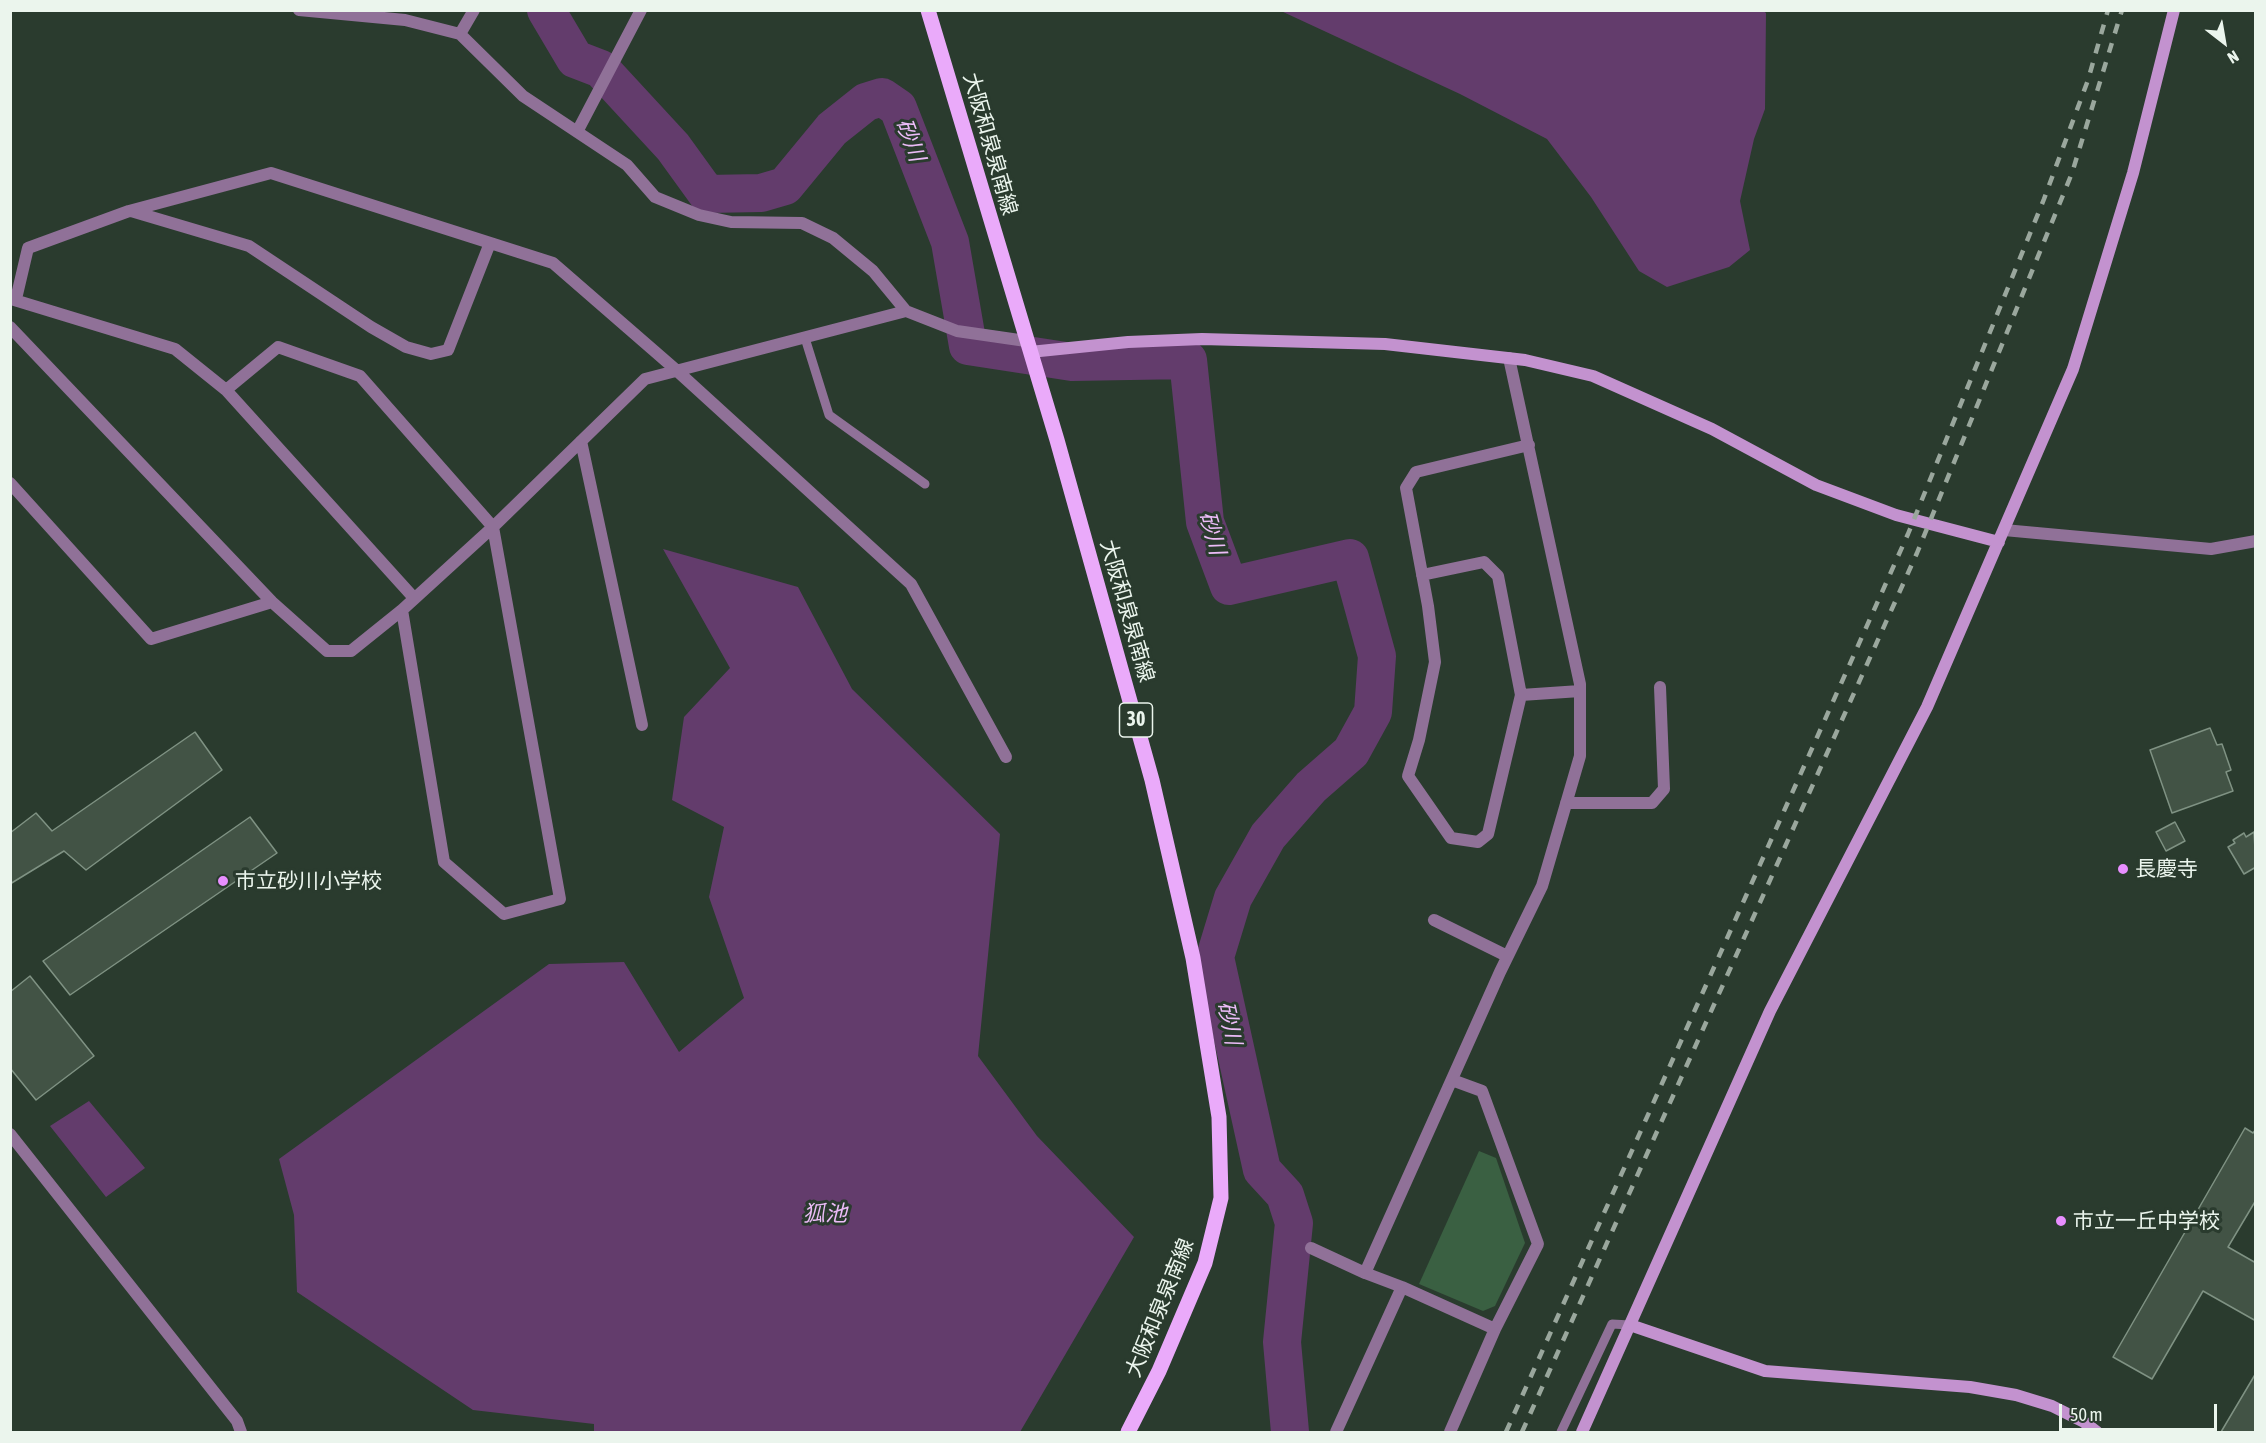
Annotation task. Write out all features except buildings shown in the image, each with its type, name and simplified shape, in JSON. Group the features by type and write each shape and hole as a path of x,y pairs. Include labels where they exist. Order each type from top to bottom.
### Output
{"main road":[{"name":"大阪和泉泉南線","path":"928,10 1057,440 1152,780 1193,958 1219,1117 1221,1198 1205,1263 1159,1371 1128,1432"}],"street":[{"path":"299,10 405,20 460,34 523,96 627,165 655,197 699,215 730,222 802,223 833,238 873,271 906,311 957,331 1028,347 1202,339 1385,344 1509,358 1593,376 1712,429 1816,485 1896,515 1999,542"},
{"path":"460,34 474,10"},
{"path":"577,132 641,10"},
{"path":"1582,1432 1770,1011 1927,707 2073,369 2133,173 2174,10"},
{"path":"414,598 226,390 175,349 13,299 28,248 129,211 271,173 553,263 675,369 911,584 1006,757"},
{"path":"129,211 249,246 371,327 406,346 431,354 448,350 490,243"},
{"path":"10,327 272,602 327,651 351,651 402,610 493,527 645,379 675,369 906,311"},
{"path":"226,390 278,347 360,376 493,527 560,899 504,914 444,862 402,610"},
{"path":"1365,1273 1507,956 1542,886 1580,756 1580,692 1509,358"},
{"path":"581,441 642,725"},
{"path":"1422,575 1484,562 1498,576 1521,695 1488,834 1478,842 1451,838 1408,776 1419,740 1435,662 1406,488 1416,472 1529,445"},
{"path":"10,483 151,639 272,602"},
{"path":"2004,530 2211,549 2256,541"},
{"path":"1566,803 1652,803 1664,789 1660,687"},
{"path":"1521,695 1580,692"},
{"path":"1434,920 1507,956"},
{"path":"1450,1432 1496,1329 1538,1244 1482,1091 1452,1080"},
{"path":"10,1134 237,1421 241,1432"},
{"path":"1311,1248 1496,1329"},
{"path":"1336,1432 1402,1287"},
{"path":"1630,1325 1765,1371 1970,1387 2016,1395 2052,1406 2084,1422 2097,1432"}],"lane":[{"path":"805,338 829,414 926,484"},
{"path":"1561,1432 1612,1324 1630,1325"}],"green space":[{"path":"1479,1151 1496,1158 1525,1243 1495,1306 1483,1311 1419,1284"}],"water":[{"path":"1762,10 1766,13 1765,109 1754,139 1740,201 1750,250 1729,267 1667,287 1639,271 1591,197 1547,139 1460,94 1281,11"},
{"name":"狐池","path":"663,549 798,587 852,689 1000,834 978,1056 1037,1136 1134,1237 1020,1432 594,1432 594,1424 473,1410 297,1292 294,1215 279,1159 549,964 624,962 679,1052 744,998 709,897 724,827 672,800 684,717 730,668"},
{"path":"89,1101 145,1168 106,1197 50,1126"}],"waterway":[{"name":"砂川","path":"546,10 575,59 601,69 673,147 707,194 761,193 785,186 832,129 866,102 882,97 898,108 950,242 968,346 1072,362 1188,360 1205,522 1229,586 1350,558 1377,656 1373,712 1351,752 1311,787 1268,836 1233,898 1215,957 1262,1170 1285,1195 1294,1223 1282,1342 1290,1432"}],"railway":[{"path":"1506,1432 1908,534 2044,199 2088,80 2108,10"},
{"path":"1522,1432 1917,553 2072,173 2122,10"}],"place":[{"name":"長慶寺","path":"2123,869"},
{"name":"市立砂川小学校","path":"223,881"},
{"name":"市立一丘中学校","path":"2061,1221"}]}
